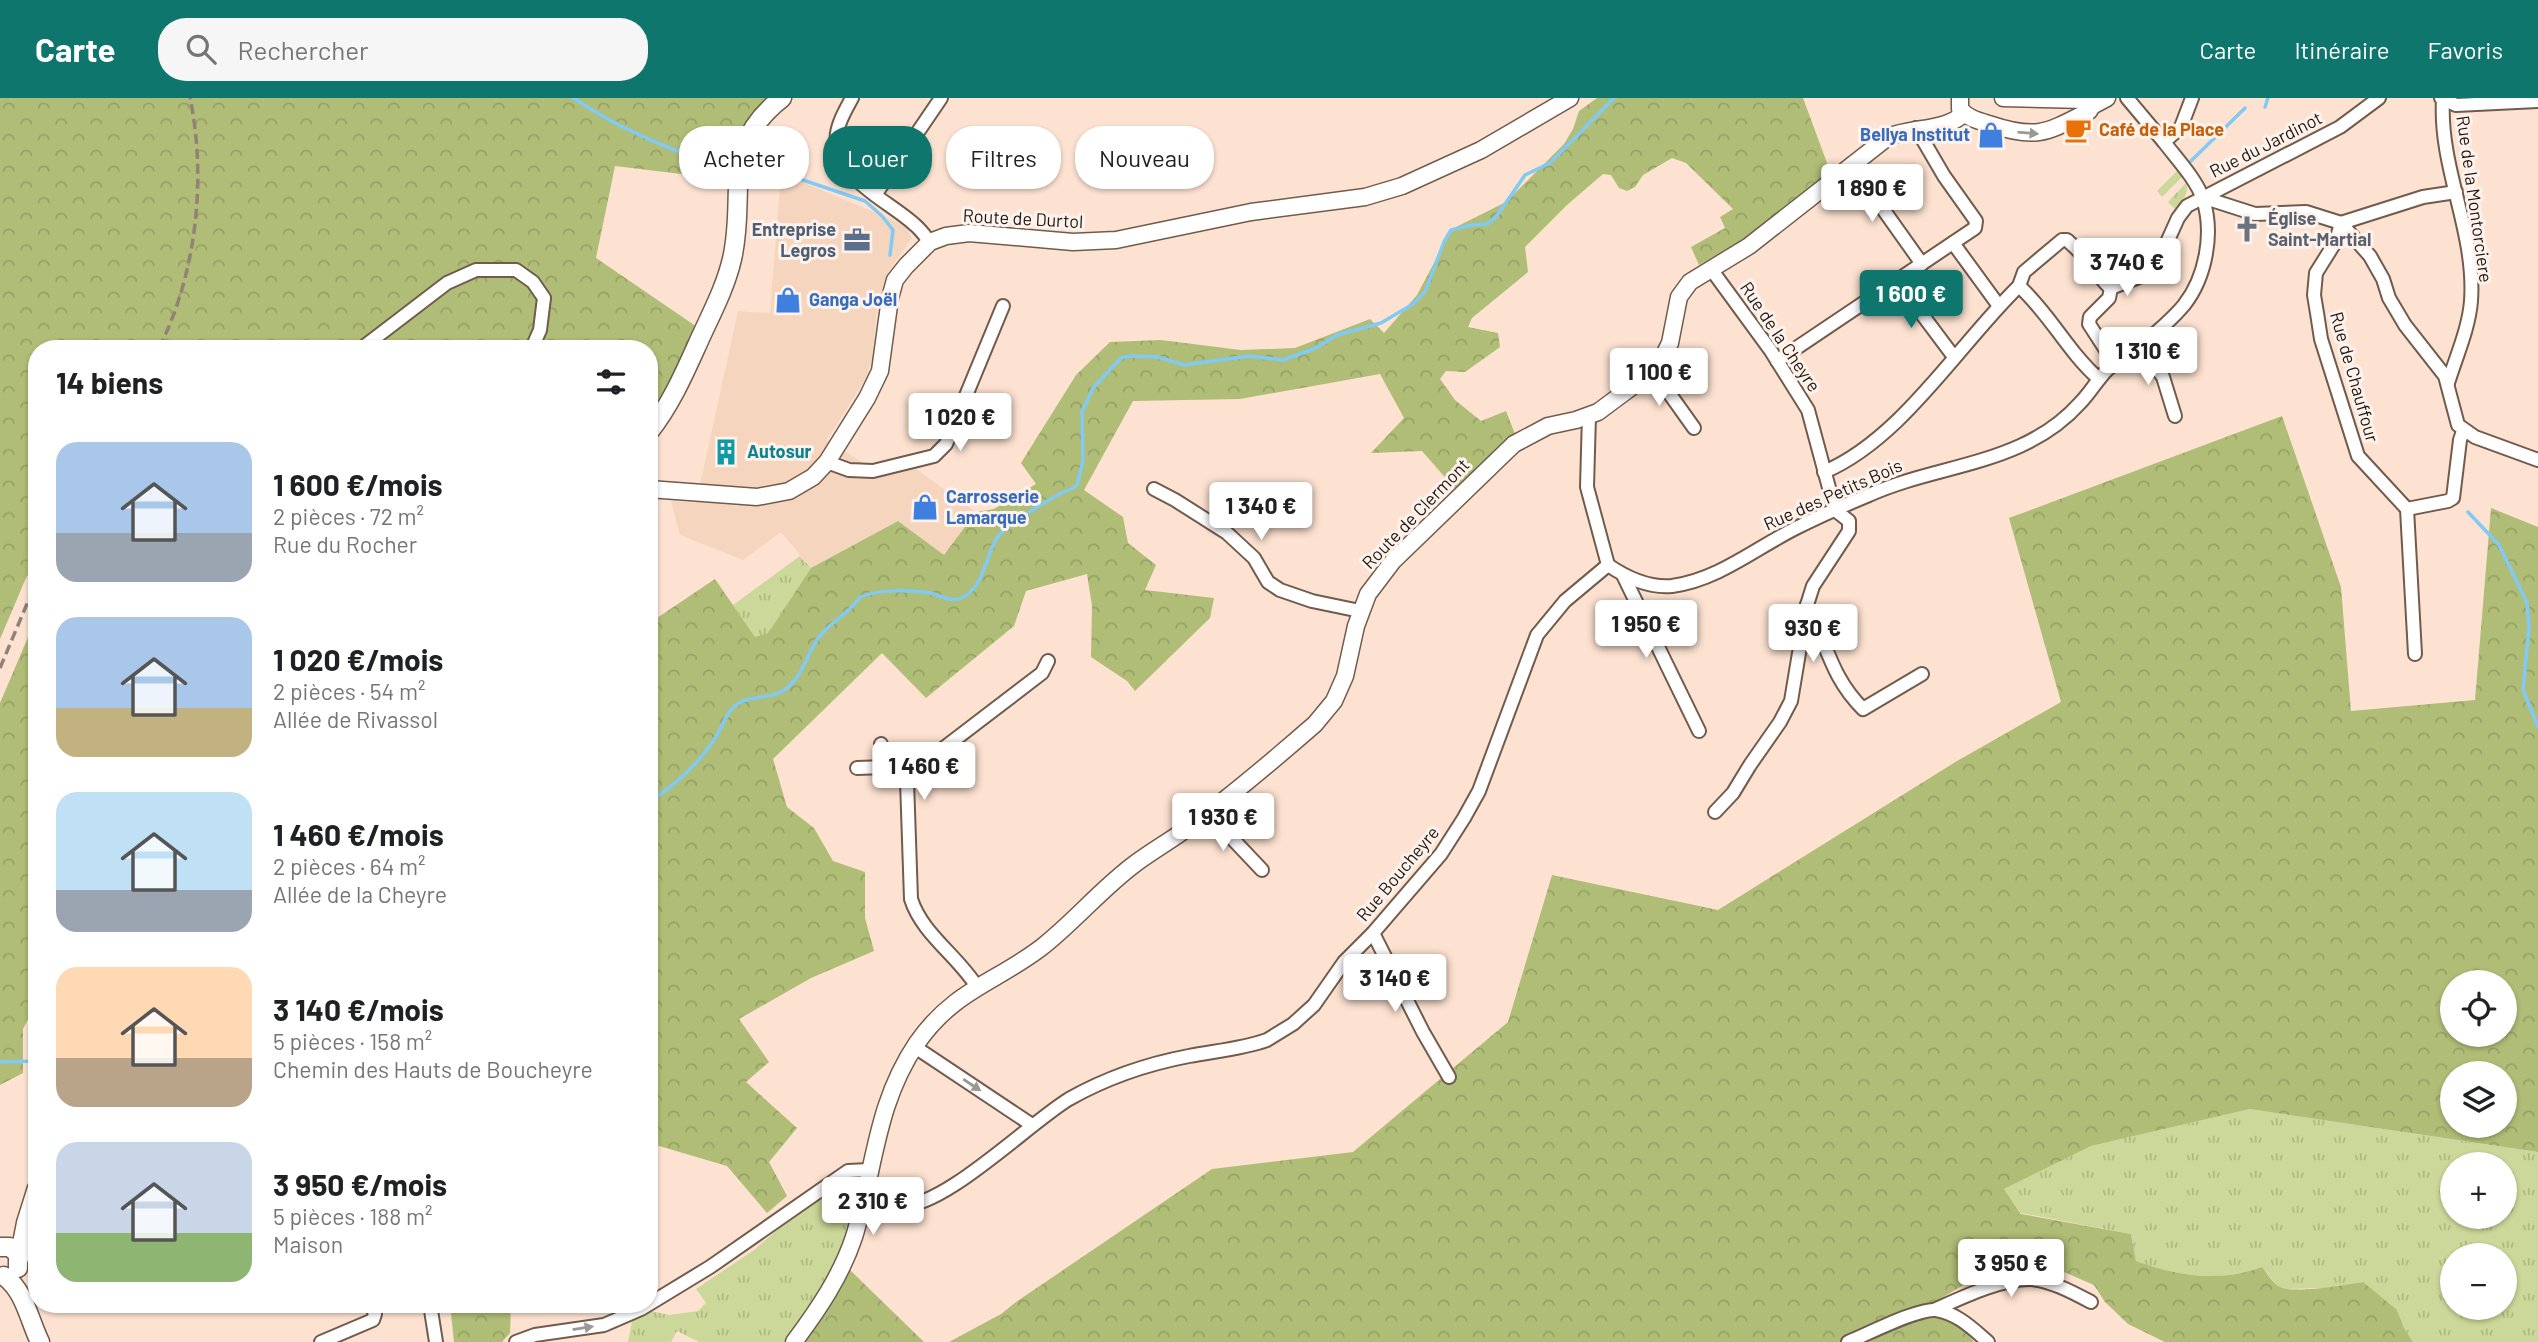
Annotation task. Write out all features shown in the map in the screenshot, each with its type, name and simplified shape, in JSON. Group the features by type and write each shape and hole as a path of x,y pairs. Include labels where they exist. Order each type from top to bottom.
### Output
{"main road":[{"path":"658,419 683,375 728,274 735,245 738,172 745,142 761,117 782,98"},
{"path":"2,1275 14,1273 28,1217"},
{"path":"2,1247 16,1237 26,1223"},
{"path":"2,1247 14,1250 19,1261 24,1300"},
{"path":"2,1275 13,1283 28,1310"},
{"path":"29,1313 40,1342"}],"street":[{"path":"658,490 773,496 802,485 813,478 827,462 867,398 880,371 895,280 930,242 916,226 874,195 845,164 836,143 840,122 852,98"},
{"path":"874,195 941,98"},
{"name":"Route de Durtol","path":"930,242 946,236 969,233 1072,242 1116,240 1251,212 1366,197 1402,187 1481,150 1570,98"},
{"path":"2003,98 2085,100 2092,106"},
{"path":"1962,106 2008,131 2040,134 2089,111 2092,106 2108,98"},
{"path":"2127,98 2164,142 2202,197 2255,214 2306,212 2341,223 2370,256 2389,298 2445,376 2458,425 2463,431 2538,460"},
{"path":"2164,142 2181,127 2192,98"},
{"name":"Rue du Jardinot","path":"2111,288 2154,271 2178,218 2187,206 2340,127 2379,98"},
{"path":"2442,99 2456,105 2538,101"},
{"name":"Rue de la Montorciere","path":"2442,99 2442,118 2469,266 2471,300 2448,383"},
{"name":"Route de Clermont","path":"794,1342 828,1294 844,1264 864,1198 877,1134 889,1097 915,1046 945,1010 1041,948 1137,862 1208,813 1307,731 1326,712 1345,676 1360,611 1373,586 1393,561 1504,452 1548,426 1606,408 1652,369 1670,343 1682,291 1690,282 1749,246 1888,137 1916,128 1952,122 1962,106"},
{"path":"1777,361 1975,228 1976,222 1916,128"},
{"path":"1851,164 1922,264"},
{"path":"2341,223 2423,197 2456,191"},
{"name":"Rue des Petits Bois","path":"1608,565 1640,582 1660,585 1672,586 1706,578 1797,528 1871,494 1922,475 1969,464 2020,446 2049,429 2080,404 2099,379 2115,364 2140,346 2183,305 2200,275 2206,251 2208,229 2202,197"},
{"name":"Rue de Chauffour","path":"2341,223 2336,241 2316,273 2314,295 2321,339 2358,456 2407,509"},
{"path":"1824,472 1851,459 1889,428 2020,286 2024,272 2030,265 2062,240 2067,240 2111,288 2109,299 2090,317 2089,324 2115,364"},
{"path":"1953,243 1999,306"},
{"name":"Rue de la Cheyre","path":"1711,269 1777,361 1808,410 1835,510 1849,521 1849,531 1813,586 1807,604"},
{"path":"372,340 447,283 476,270 516,270 533,282 544,298 540,330 536,340"},
{"path":"1897,281 1954,357"},
{"path":"2020,286 2039,304 2080,363 2099,379"},
{"path":"827,462 849,470 873,471 934,456 946,444 1003,306"},
{"path":"2140,346 2162,377 2175,416"},
{"path":"1652,369 1694,428"},
{"path":"1589,415 1587,486 1608,565"},
{"path":"2415,654 2407,509 2453,498 2463,431"},
{"path":"1154,489 1227,533 1254,558 1268,582 1280,590 1312,601 1360,611"},
{"name":"Rue Boucheyre","path":"864,1198 901,1206 942,1193 1069,1100 1118,1076 1186,1056 1253,1045 1281,1033 1314,1005 1344,962 1373,933 1441,854 1479,790 1539,633 1565,601 1608,565"},
{"path":"1623,575 1699,731"},
{"path":"1807,604 1831,666 1863,709 1922,674"},
{"path":"1715,812 1734,793 1791,701 1807,604"},
{"path":"977,987 967,971 917,915 911,899 906,786 915,770 1042,673 1048,661"},
{"path":"881,744 887,767"},
{"path":"857,768 887,767 909,777"},
{"path":"1208,813 1262,870"},
{"path":"1373,933 1449,1077"},
{"path":"915,1046 1032,1125"},
{"path":"658,1299 710,1267 848,1171 869,1170"},
{"path":"1848,1342 1905,1318 1934,1310 1986,1287 2029,1279 2069,1290 2091,1302"},
{"path":"1934,1310 1951,1314 1988,1342"},
{"path":"321,1342 373,1320 375,1313"},
{"path":"431,1313 436,1342"},
{"path":"516,1342 535,1335 604,1325 632,1313"}],"shaded area":[{"path":"809,185 904,225 912,238 888,272 878,300 872,359 866,378 827,440 865,464 905,455 916,469 976,512 944,555 898,521 811,568 781,532 743,560 680,535 671,501 696,503 738,311 770,313 780,189 809,189"}],"green space":[{"path":"0,98 781,98 744,126 679,126 679,174 615,166 596,258 703,331 658,414 658,340 28,340 26,578 0,639"},
{"path":"1597,98 1803,98 1830,171 1752,234 1699,265 1691,247 1725,228 1720,217 1733,209 1686,163 1672,158 1643,175 1635,187 1627,191 1619,188 1611,175 1603,174 1525,247 1528,272 1472,318 1468,327 1498,333 1500,347 1465,372 1446,371 1440,379 1455,400 1481,421 1506,411 1515,434 1457,491 1422,451 1371,453 1404,418 1380,374 1240,399 1133,401 1084,490 1123,517 1128,543 1156,565 1145,590 1214,598 1210,618 1135,691 1127,681 1091,657 1092,606 1087,574 1026,591 1014,626 926,698 882,653 773,759 787,807 814,828 833,861 865,872 865,918 874,951 811,978 739,1019 769,1062 746,1082 797,1128 769,1162 787,1196 767,1213 727,1166 658,1146 658,617 715,579 755,637 768,633 811,568 898,521 944,555 976,512 994,509 1036,484 1021,463 1076,375 1110,342 1161,340 1241,350 1295,348 1370,319 1384,333 1417,295 1452,229 1506,202 1564,144 1579,111"},
{"path":"2178,170 2183,176 2162,197 2157,191"},
{"path":"2187,182 2187,191 2179,213 2168,202"},
{"path":"2282,416 2341,587 2351,711 2475,700 2491,508 2538,527 2538,1152 2444,1138 2517,1138 2517,1061 2440,1061 2440,1137 2250,1109 2091,1146 2004,1189 2021,1214 2131,1234 2136,1261 2167,1271 2214,1276 2262,1267 2277,1286 2297,1290 2363,1282 2397,1310 2413,1342 2165,1342 2128,1324 2105,1302 2094,1285 2064,1272 2029,1266 1982,1274 1940,1299 1974,1342 949,1342 1001,1314 1212,1169 1353,1152 1508,1022 1552,875 1718,910 1957,761 2061,702 2009,518"},
{"path":"800,556 811,568 768,633 755,637 733,605"},
{"path":"28,637 28,1019 23,1029 23,1073 0,1085 0,703"},
{"path":"2250,1109 2538,1152 2538,1342 2413,1342 2397,1310 2322,1288 2278,1287 2262,1267 2214,1276 2167,1271 2136,1261 2131,1234 2021,1213 2004,1189 2091,1146"},
{"path":"852,1177 860,1184 844,1244 832,1274 786,1342 699,1342 677,1331 671,1342 628,1342 632,1321 647,1313 669,1315 698,1311 706,1303 696,1289 754,1250 802,1208"},
{"path":"850,1270 924,1342 800,1342"},
{"path":"451,1313 511,1313 510,1333 502,1342 454,1342"}],"waterway":[{"path":"573,98 609,119 679,152"},
{"path":"658,796 701,758 736,705 748,699 776,694 789,686 799,674 818,638 860,597 885,591 904,591 930,593 953,600 968,594 979,580 1000,534 1052,498 1077,485 1083,461 1082,412 1093,388 1121,358 1158,357 1184,365 1249,356 1283,360 1316,348 1337,335 1381,323 1413,304 1425,292 1451,230 1487,224 1496,217 1525,175 1550,163 1614,98"},
{"path":"2265,107 2268,98"},
{"path":"2191,161 2245,108"},
{"path":"809,182 865,201 882,216 893,230 890,255"},
{"path":"2468,512 2499,545 2527,603 2529,627 2523,690 2538,727"},
{"path":"0,1062 28,1061"}],"railway":[{"path":"163,340 182,290 195,226 198,161 190,98"},
{"path":"0,668 28,601"}],"place":[{"name":"Café de la Place","path":"2078,130"},
{"name":"Bellya Institut","path":"1991,135"},
{"name":"Église Saint-Martial","path":"2247,229"},
{"name":"Entreprise Legros","path":"857,240"},
{"name":"Ganga Joël","path":"788,300"},
{"name":"Autosur","path":"726,452"},
{"name":"Carrosserie Lamarque","path":"925,507"}]}
